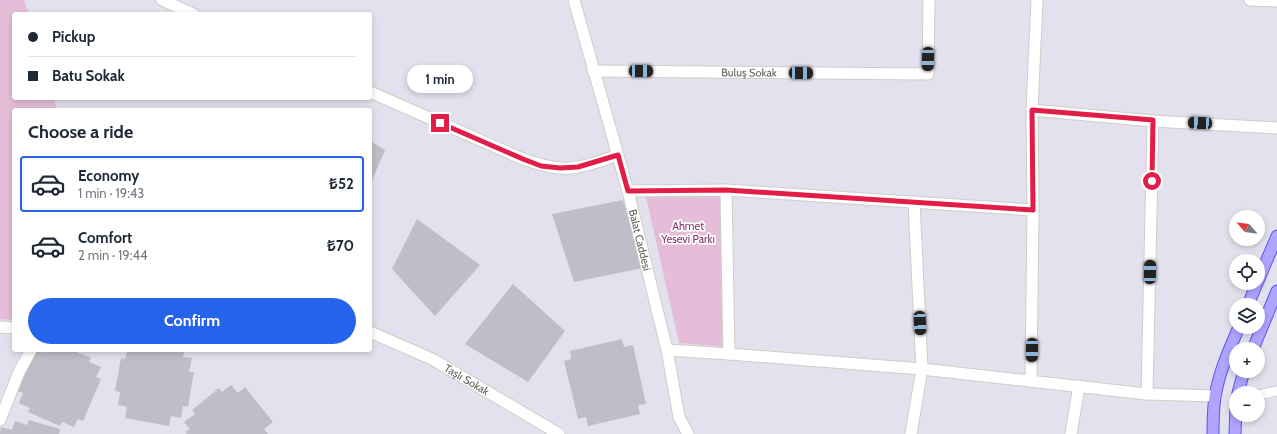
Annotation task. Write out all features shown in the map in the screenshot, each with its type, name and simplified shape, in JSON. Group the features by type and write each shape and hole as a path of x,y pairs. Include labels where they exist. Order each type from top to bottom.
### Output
{"main road":[{"path":"1265,265 1277,236"},
{"path":"1256,342 1276,294"},
{"path":"1213,434 1215,396 1225,360 1236,334"},
{"path":"1235,422 1235,434"}],"street":[{"path":"162,0 189,12"},
{"name":"Balat Caddesi","path":"574,0 628,191 667,350 679,417 688,434"},
{"name":"Buluş Sokak","path":"594,70 928,74 929,0"},
{"path":"1031,381 1033,210 1032,110 1037,0"},
{"path":"1250,0 1277,1"},
{"path":"372,93 541,166 560,168 578,167 618,155"},
{"path":"1032,110 1277,128"},
{"path":"1147,394 1153,120"},
{"path":"628,191 726,190 1033,210"},
{"path":"726,190 729,354"},
{"path":"911,434 922,369 914,202"},
{"path":"0,327 12,328"},
{"name":"Taşlı Sokak","path":"372,333 432,359 559,434"},
{"path":"667,350 922,369 1147,394 1215,396"},
{"path":"0,420 19,372 30,352"},
{"path":"1071,434 1079,386"}],"lane":[{"path":"1265,394 1277,391"}],"green space":[{"path":"0,0 24,0 28,12 12,12 12,100 54,100 56,108 12,108 12,320 0,319"},
{"name":"Ahmet Yesevi Parkı","path":"721,195 725,347 679,343 646,197"}],"building":[{"path":"372,142 385,150 372,180"},
{"path":"623,200 643,268 574,282 552,214"},
{"path":"417,219 480,265 435,316 392,269"},
{"path":"513,284 565,331 528,382 465,344"},
{"path":"622,339 624,347 633,345 646,404 638,405 640,414 588,426 586,417 578,419 564,361 571,359 570,351"},
{"path":"35,352 77,352 91,358 89,362 101,367 96,377 101,379 83,421 78,419 74,427 62,422 60,426 28,412 30,408 19,403 23,393 14,390"},
{"path":"127,352 184,352 183,357 192,358 189,372 194,372 188,407 183,406 181,418 171,416 169,426 125,418 127,407 118,405 120,392 115,391 121,358 125,359"},
{"path":"231,385 238,393 245,387 273,422 264,429 268,434 187,434 185,432 190,429 184,422 195,414 192,410 219,388 222,392"},
{"path":"29,420 60,429 59,434 0,434 1,427 12,430 15,421 27,425"}],"route":[{"path":"440,123 541,166 560,168 578,167 618,155 628,191 726,190 1033,210 1032,110 1153,120 1152,181"}]}
